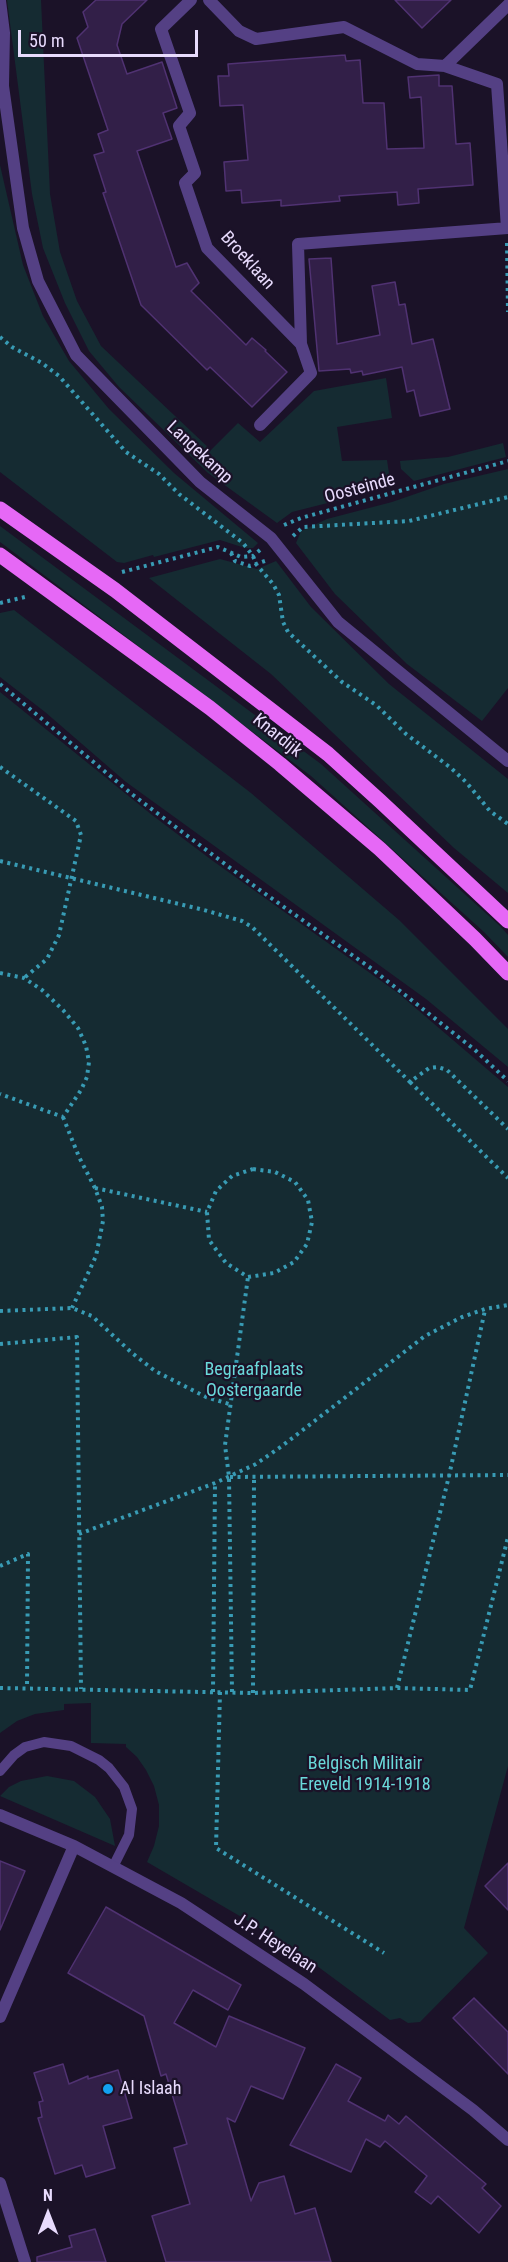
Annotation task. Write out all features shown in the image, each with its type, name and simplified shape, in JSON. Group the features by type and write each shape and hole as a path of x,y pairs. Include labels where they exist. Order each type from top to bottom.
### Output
{"main road":[{"path":"0,501 25,526"},
{"name":"Knardijk","path":"0,509 114,590 328,754 508,921"},
{"name":"Knardijk","path":"1,556 210,708 344,817 449,914 508,973"}],"street":[{"name":"Langekamp","path":"0,0 4,33 2,81 23,228 38,281 76,355 200,482 282,549 338,622 508,761"},
{"name":"Broeklaan","path":"191,0 161,29 189,113 179,126 195,173 185,183 207,248 301,344"},
{"path":"209,0 238,32 256,39 344,27 417,64 446,66 497,84 508,228"},
{"path":"446,66 508,4"},
{"name":"Broeklaan","path":"260,425 311,373 301,344 298,244 508,228"},
{"name":"J.P. Heyelaan","path":"0,1815 74,1846 181,1904 304,1984 473,2110 508,2140"},
{"path":"0,2017 74,1846"},
{"path":"0,2183 5,2213 25,2262"}],"lane":[{"path":"0,1771 14,1755 25,1747 44,1742 71,1746 99,1760 109,1768 124,1786 132,1809 129,1835 112,1867"}],"path":[{"path":"508,228 508,312"},
{"path":"0,337 59,376 126,452 159,474 179,494 243,543 279,595 283,622 296,641 342,682 376,705 406,734 451,768 490,811 508,824"},
{"name":"Oosteinde","path":"253,556 285,524 301,518 508,461"},
{"path":"253,556 242,557 230,553 235,561 250,566 270,560 303,527 409,522 508,497"},
{"path":"0,684 133,795 257,888 372,969 475,1050 508,1081"},
{"path":"0,767 76,820 81,835 59,935 47,959 24,978"},
{"path":"0,861 204,910 242,921 252,927 508,1178"},
{"path":"0,973 24,978 42,990 78,1028 86,1046 87,1077 63,1117"},
{"path":"410,1082 429,1068 438,1067 447,1070 508,1129"},
{"path":"0,1094 63,1117 102,1207 101,1236 87,1279 72,1308"},
{"path":"253,1169 275,1172 295,1182 308,1200 312,1222 307,1244 294,1262 274,1272 248,1276 226,1263 209,1240 207,1212 216,1191 232,1176 253,1169"},
{"path":"95,1188 207,1212"},
{"path":"232,1692 229,1477 225,1445 248,1276"},
{"path":"79,1534 215,1484 256,1464 425,1336 462,1317 485,1309 508,1305"},
{"path":"0,1311 72,1308 92,1316 155,1371 206,1397 230,1404"},
{"path":"397,1688 449,1476 485,1309"},
{"path":"0,1344 77,1336 81,1689"},
{"path":"229,1477 508,1475"},
{"path":"253,1693 254,1477"},
{"path":"213,1692 215,1484"},
{"path":"0,1688 253,1693 397,1688 470,1690 508,1537"},
{"path":"0,1566 28,1554 27,1688"},
{"path":"220,1692 216,1848 384,1953"}],"green space":[{"path":"7,0 41,0 50,194 60,252 77,301 101,346 211,450 238,423 260,442 314,391 386,378 392,418 337,427 342,461 387,460 391,487 292,512 277,523 208,473 119,387 89,351 65,303 43,248 32,194"},
{"path":"0,165 23,265 43,316 69,361 109,409 174,473 258,543 253,548 245,548 220,540 154,557 153,555 124,563 117,562 0,472"},
{"path":"503,443 506,457 414,481 401,469 400,461 448,457"},
{"path":"508,469 508,688 482,721 407,664 335,594 296,543 301,531 327,519 392,502 444,484"},
{"path":"0,526 321,764 500,926 508,935 508,957 484,932 311,776 0,542"},
{"path":"220,559 257,569 276,561 311,607 389,684 508,779 508,893 454,848 271,674 149,578"},
{"path":"14,610 251,793 399,920 508,1029 508,1067 426,999 126,782 45,712 0,677 0,613"},
{"name":"Begraafplaats Oostergaarde","path":"0,692 152,815 398,993 508,1087 508,1766 464,1928 488,1953 420,2022 408,2023 400,2018 390,2020 313,1963 250,1922 147,1862 159,1826 159,1805 154,1786 146,1770 126,1747 126,1744 91,1743 91,1703 64,1704 64,1710 35,1714 17,1721 0,1733"},
{"path":"47,1776 74,1781 95,1797 110,1819 115,1846 0,1796 9,1787 21,1781"}],"building":[{"path":"96,0 147,0 122,24 117,45 127,74 162,62 177,108 163,113 172,139 137,151 176,267 187,263 199,283 191,291 246,345 252,338 287,372 252,407 210,367 207,370 141,305 103,193 106,192 94,155 104,152 98,134 108,130 77,38 88,27 83,12"},
{"path":"395,0 451,0 422,28"},
{"path":"345,55 346,61 360,60 363,103 384,103 387,149 424,148 421,97 410,98 408,77 439,75 439,86 452,86 456,144 470,143 473,185 418,189 419,203 398,205 397,192 339,196 340,201 281,206 281,200 242,203 241,190 226,191 224,162 248,160 243,105 220,106 218,76 229,76 228,64"},
{"path":"331,258 337,344 380,335 372,286 395,282 399,305 405,304 412,344 433,339 450,409 420,416 414,390 407,392 402,367 363,375 362,371 351,373 350,369 319,371 309,259"},
{"path":"0,1861 25,1871 0,1930"},
{"path":"508,1863 508,1910 485,1886"},
{"path":"106,1907 241,1985 228,2010 193,1990 174,2023 216,2047 229,2016 305,2048 283,2099 251,2086 235,2122 227,2118 251,2201 259,2183 284,2176 295,2214 315,2208 331,2262 166,2262 152,2216 190,2204 174,2148 187,2144 166,2074 161,2076 144,2016 68,1973"},
{"path":"474,1998 508,2032 508,2074 453,2018"},
{"path":"63,2064 69,2084 88,2076 88,2079 118,2070 132,2118 103,2126 115,2168 86,2177 82,2165 55,2174 38,2118 42,2117 39,2102 43,2101 34,2073"},
{"path":"336,2064 361,2078 348,2101 385,2121 388,2115 399,2124 406,2116 486,2184 482,2188 501,2206 479,2233 438,2196 431,2204 415,2192 427,2176 385,2141 380,2147 366,2139 351,2172 290,2145"},
{"path":"95,2229 106,2262 37,2262 37,2257 72,2247 69,2236"}],"place":[{"name":"Al Islaah","path":"108,2089"}],"park label":[{"name":"Belgisch Militair Ereveld 1914-1918","path":"365,1774"}]}
